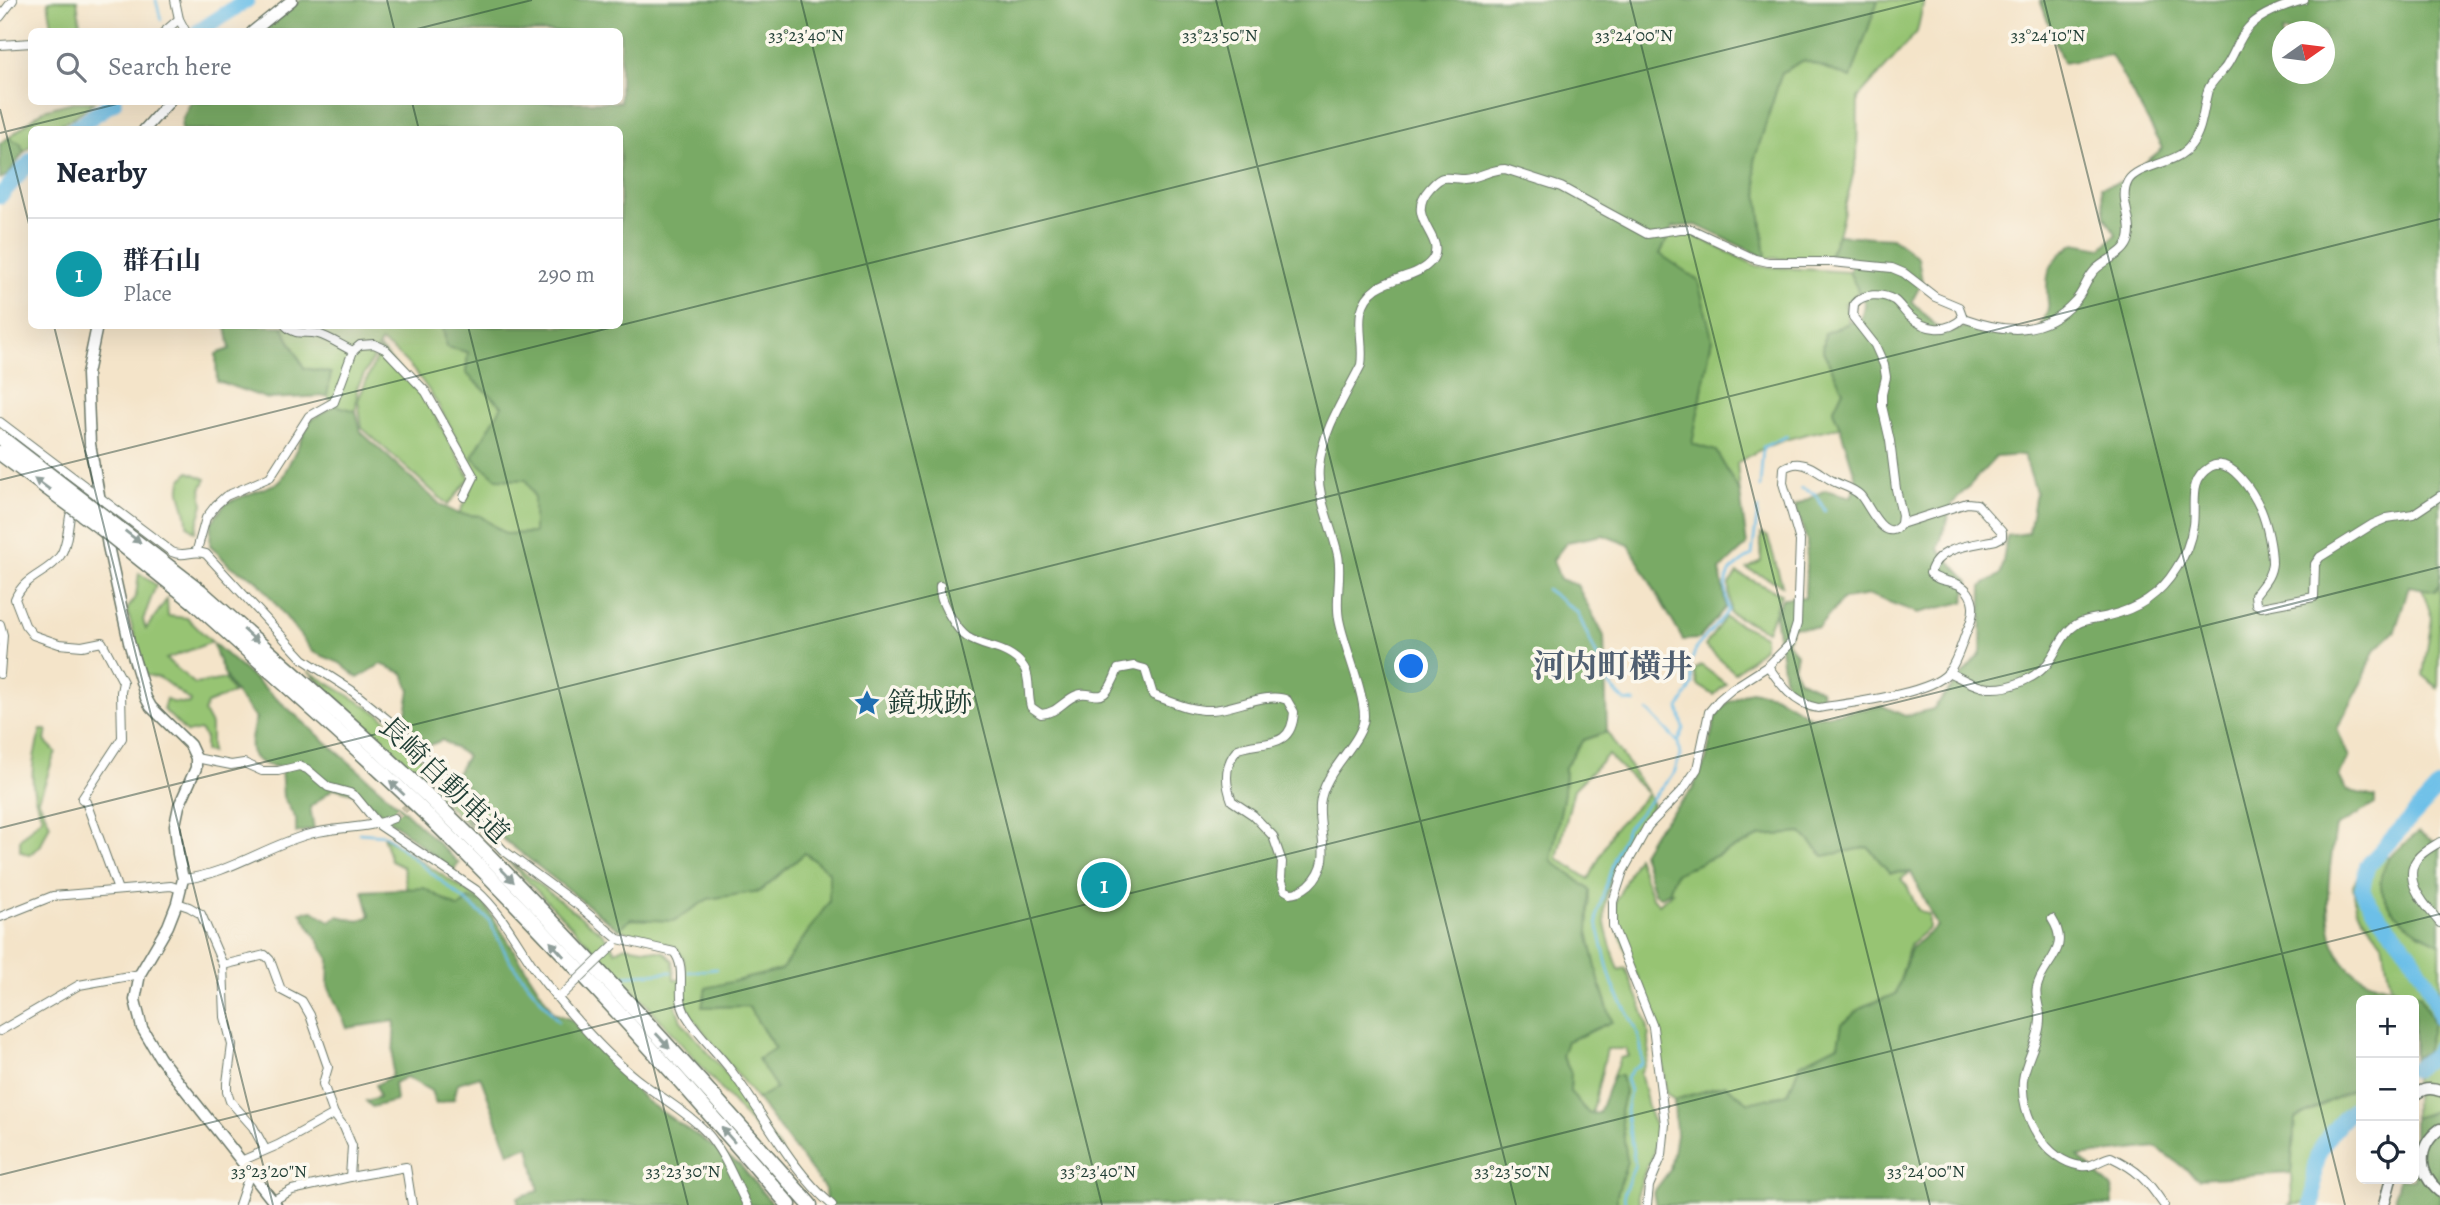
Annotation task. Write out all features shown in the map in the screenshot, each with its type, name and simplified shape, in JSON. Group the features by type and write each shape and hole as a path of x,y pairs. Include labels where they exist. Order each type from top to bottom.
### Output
{"highway":[{"name":"長崎自動車道","path":"0,437 197,596 387,756 473,840 696,1077 810,1205"},
{"name":"長崎自動車道","path":"0,453 197,596 462,849 686,1086 789,1205"}],"street":[{"path":"0,17 13,0"},
{"path":"175,0 184,28"},
{"path":"257,28 292,0"},
{"path":"1963,318 1998,328 2028,329 2045,324 2075,302 2094,271 2123,250 2129,241 2125,192 2128,181 2137,173 2181,155 2191,146 2203,119 2208,88 2227,65 2248,27 2269,13 2304,0"},
{"path":"169,28 180,21"},
{"path":"0,45 28,43"},
{"path":"148,126 166,105"},
{"path":"940,586 943,604 965,636 1009,653 1024,666 1029,678 1027,690 1031,707 1041,714 1058,709 1078,695 1093,696 1107,692 1118,669 1134,666 1146,668 1153,695 1196,709 1228,708 1272,697 1287,700 1294,712 1288,733 1283,739 1274,742 1238,749 1228,765 1226,778 1232,801 1253,815 1273,836 1282,862 1281,878 1285,890 1296,893 1311,883 1322,869 1324,849 1320,818 1324,786 1360,732 1364,715 1339,618 1338,556 1319,476 1322,451 1326,435 1361,365 1361,313 1364,303 1380,286 1425,267 1433,259 1436,247 1434,239 1422,220 1420,207 1425,193 1434,184 1442,178 1466,179 1505,169 1561,187 1647,234 1691,229 1755,259 1768,262 1832,262 1892,268 1904,273 1934,297 1959,307 1963,318"},
{"path":"1647,1205 1648,1186 1662,1155 1665,1124 1653,1027 1613,926 1612,902 1623,871 1648,826 1682,791 1697,769 1709,712 1726,694 1768,666 1791,643 1797,624 1800,541 1783,483 1784,468 1798,463 1854,490 1884,528 1891,531 1901,524 1891,441 1882,406 1886,377 1884,365 1881,354 1853,317 1854,304 1864,296 1882,296 1895,300 1920,324 1934,329 1956,324 1963,318"},
{"path":"96,329 90,352 87,387 90,444 107,546 140,679 151,707 190,745 197,758 196,768 179,806 175,824 181,884 177,903 168,926 140,974 135,1000 136,1012 149,1042 274,1203 292,1190 406,1167 412,1205"},
{"path":"289,329 301,334 319,334 353,351"},
{"path":"197,550 206,518 216,505 226,496 270,477 309,416 334,402 353,351 360,345 374,344 385,349 426,392 474,477 464,497"},
{"path":"0,422 172,552 178,555 197,550 206,554 303,659 378,709 404,733 456,787 489,835 503,850 579,906 616,942 674,952 679,958 683,1010 731,1070 802,1174 832,1205"},
{"path":"1948,672 1985,688 2031,678 2042,671 2074,625 2142,605 2156,594 2177,569 2188,545 2193,525 2192,493 2195,481 2217,464 2224,464 2236,472 2263,517 2272,561 2267,580 2255,595 2256,604 2260,607 2314,597 2315,564 2320,557 2373,524 2387,518 2413,514 2440,496"},
{"path":"1768,666 1782,687 1794,698 1806,706 1818,708 1921,688 1933,684 1948,672 1969,628 1972,607 1968,591 1961,585 1933,577 1930,573 1932,566 1947,552 2002,537 2002,532 1977,503 1967,503 1901,524"},
{"path":"70,516 62,554 54,563 32,576 18,590 15,599 25,625 33,635 59,644 82,646 102,642 123,682 121,743 82,799 86,802 118,890"},
{"path":"0,624 3,635 0,674"},
{"path":"123,682 140,679"},
{"path":"197,758 231,765 243,763 262,771 278,771 299,766 307,769 328,788 356,797 379,825 485,898 517,938 545,983 561,996 633,1076 704,1130 716,1144 747,1205"},
{"path":"437,782 443,774"},
{"path":"0,917 53,896 181,884 310,834 379,825 394,818"},
{"path":"2440,842 2418,858 2412,869 2416,892 2440,923"},
{"path":"177,903 201,914 223,964 225,1017 232,1045 227,1092 230,1101 253,1127 265,1149"},
{"path":"2052,919 2058,928 2059,944 2055,956 2037,984 2040,1018 2023,1079 2023,1098 2029,1118 2043,1144 2061,1160 2082,1167 2111,1157 2138,1171 2164,1205"},
{"path":"561,996 616,942"},
{"path":"223,964 265,956 270,960 281,990 302,1001 310,1015 328,1067 323,1084 334,1114 344,1127 352,1146 350,1177"},
{"path":"0,1031 79,985 140,974"},
{"path":"2419,1092 2423,1089 2440,1091"},
{"path":"241,1161 265,1149 278,1146 334,1114"},
{"path":"2440,1129 2431,1136 2424,1148 2422,1162 2425,1175 2440,1192"},
{"path":"239,1205 250,1173"},
{"path":"2384,1205 2390,1184"}],"green space":[{"path":"77,0 81,28 52,28 48,2"},
{"path":"301,0 1878,0 1851,78 1804,60 1782,72 1754,161 1766,258 1696,225 1673,227 1660,254 1698,280 1712,338 1692,444 1716,451 1740,493 1747,545 1720,570 1726,607 1699,639 1683,640 1629,545 1603,535 1567,542 1553,560 1560,579 1577,585 1604,636 1607,732 1583,740 1565,767 1564,793 1551,860 1590,890 1588,932 1612,1022 1567,1041 1562,1056 1571,1073 1570,1092 1589,1112 1599,1113 1613,1076 1621,1076 1625,1092 1620,1111 1627,1161 1617,1195 1617,1205 826,1205 825,1189 757,1099 776,1088 758,1059 775,1048 748,1006 702,1007 706,988 781,970 829,902 829,872 805,853 760,891 708,899 674,921 631,919 618,929 497,834 457,773 467,756 442,740 428,746 405,719 410,690 403,673 381,664 358,678 340,663 313,652 257,580 230,566 210,545 211,523 226,503 280,482 311,420 335,405 356,411 361,432 442,506 459,514 480,516 506,534 534,533 534,496 526,480 497,479 472,457 502,406 466,373 468,352 446,347 443,329 623,329 623,126 181,126 190,105 623,105 623,28 265,28"},
{"path":"1878,0 1924,0 1917,32 1858,98 1857,159 1838,235 1829,256 1766,258 1754,161 1782,72 1804,60 1851,78"},
{"path":"2040,0 2440,0 2440,584 2435,591 2409,586 2395,631 2374,651 2362,683 2337,729 2349,758 2339,776 2346,790 2375,797 2375,804 2336,827 2328,887 2331,931 2337,950 2347,966 2363,978 2420,995 2433,1023 2426,1052 2419,1056 2419,995 2356,995 2356,1088 2295,1119 2291,1173 2199,1179 2156,1147 2078,1156 2112,1188 2113,1205 1656,1205 1653,1193 1670,1170 1676,1135 1674,1100 1725,1085 1749,1103 1788,1094 1800,1064 1838,1045 1842,1024 1864,1006 1896,994 1911,948 1937,926 1911,872 1890,873 1868,847 1824,856 1802,833 1761,836 1675,874 1669,892 1660,897 1654,893 1642,853 1655,831 1692,790 1706,761 1715,718 1728,702 1751,691 1774,695 1811,717 1883,706 1905,716 1933,709 1981,653 1982,586 2001,574 2007,536 2029,533 2036,492 2024,455 1996,457 1952,504 1938,549 1969,582 1964,602 1918,613 1870,595 1843,599 1818,628 1792,627 1787,642 1797,654 1794,668 1798,679 1821,690 1823,698 1805,702 1785,682 1775,615 1783,598 1805,597 1807,541 1795,506 1825,490 1851,497 1857,482 1833,411 1843,390 1823,351 1825,333 1861,318 1865,304 1849,272 1854,261 1829,256 1838,235 1892,238 1918,257 1922,282 1912,301 1944,334 1968,326 2013,335 2036,331 2049,310 2047,279 2058,257 2075,243 2102,248 2116,234 2105,217 2101,187 2123,181 2163,148 2111,55 2063,63"},
{"path":"62,105 90,105 56,126 28,126 28,149 24,152 20,143 8,138 44,110"},
{"path":"8,138 20,143 24,152 8,175 0,179 0,143"},
{"path":"1693,235 1757,266 1849,272 1859,291 1845,304 1849,323 1825,333 1823,351 1843,390 1833,411 1840,427 1774,444 1749,455 1737,463 1740,493 1716,451 1692,444 1712,338 1660,254 1668,236"},
{"path":"227,329 284,329 304,368 331,373 327,396 268,399 217,381 216,354 230,349"},
{"path":"284,329 443,329 446,347 468,352 466,373 503,406 497,479 526,480 534,496 534,533 506,534 480,516 459,514 476,476 425,385 412,368 381,342 357,388 356,411 335,405 327,396 331,373 304,368"},
{"path":"380,349 423,394 470,478 448,505 362,428 358,400"},
{"path":"189,472 206,479 201,489 203,504 195,532 187,525 180,490 183,478"},
{"path":"1761,534 1768,537 1782,585 1747,569 1761,561"},
{"path":"139,573 156,585 143,620 146,629 167,599 168,616 187,618 212,642 166,659 195,684 225,679 233,693 207,704 204,712 211,725 211,752 205,751 205,737 200,730 187,733 163,709 166,699 190,704 191,701 160,678 146,675 127,610 136,596"},
{"path":"1737,573 1781,594 1767,631 1730,613 1729,584"},
{"path":"2440,584 2438,688 2423,675 2432,618 2422,588 2435,591"},
{"path":"1725,617 1764,636 1764,648 1735,673 1705,646"},
{"path":"212,642 398,805 459,863 453,871 357,794 334,788 310,807 314,829 296,833 296,819 283,797 281,767 260,762 255,758 251,737 256,718 229,683"},
{"path":"1701,665 1726,684 1714,695 1698,685 1694,671"},
{"path":"308,671 381,715 452,792 473,829"},
{"path":"41,730 47,730 45,741 56,752 38,799 50,824 41,845 29,855 20,851 20,839 42,817 32,774"},
{"path":"1607,732 1648,794 1653,805 1612,876 1605,908 1606,929 1619,970 1625,968 1642,1007 1649,1035 1646,1062 1640,1073 1649,1111 1659,1131 1650,1164 1647,1165 1637,1195 1640,1205 1617,1205 1617,1195 1627,1161 1620,1111 1625,1092 1621,1077 1613,1076 1620,1058 1629,1056 1626,1049 1607,1049 1592,1114 1569,1092 1570,1073 1562,1056 1566,1041 1612,1021 1599,981 1588,932 1590,890 1551,860 1564,793 1565,767 1583,740","holes":["1608,755 1648,794 1613,830 1589,879 1557,858 1574,789"]},
{"path":"2419,832 2440,846 2440,943 2403,920 2384,898 2381,885 2382,871 2390,857"},
{"path":"1802,833 1824,856 1868,847 1890,873 1911,872 1901,879 1918,910 1929,915 1929,928 1910,944 1896,994 1864,1006 1842,1024 1838,1045 1800,1064 1788,1094 1749,1103 1725,1085 1674,1100 1666,1093 1656,1016 1627,954 1616,922 1616,901 1637,857 1652,897 1659,904 1672,892 1669,892 1675,874 1761,836"},
{"path":"383,836 483,902 459,908 424,888 407,890 403,867 391,861"},
{"path":"2372,851 2389,858 2380,882 2418,933 2440,943 2440,1109 2419,1116 2419,1056 2426,1052 2420,995 2391,987 2382,942 2356,907 2353,885"},
{"path":"805,853 829,872 829,902 781,970 706,988 703,1007 748,1006 775,1049 776,1088 757,1099 692,1017 686,1003 675,1003 681,1021 726,1073 804,1184 642,999 506,859 603,934 615,951 625,946 664,952 673,961 674,979 683,980 684,960 676,947 618,929 631,919 674,921 708,899 760,891"},
{"path":"424,888 458,908 468,899 483,902 554,1013 572,1020 646,1101 740,1165 773,1205 518,1205 518,1197 539,1191 529,1146 509,1153 480,1076 458,1083 454,1099 436,1104 431,1091 406,1077 394,1083 396,1101 372,1107 366,1101 379,1097 376,1085 392,1076 395,1021 347,1028 328,986 329,959 301,912 313,911 330,921 338,916 359,921 370,916 363,891"},
{"path":"2356,1088 2356,1104 2324,1133 2311,1159 2308,1203 2289,1205 2292,1202 2295,1119"},
{"path":"2440,1109 2440,1205 2398,1205 2395,1196 2398,1184 2419,1184 2419,1116"}],"waterway":[{"path":"156,0 161,20"},
{"path":"204,28 247,0"},
{"path":"78,126 110,105"},
{"path":"0,196 28,164"},
{"path":"1760,487 1763,447 1787,436"},
{"path":"1801,488 1816,494 1825,511"},
{"path":"1625,1205 1624,1193 1635,1164 1626,1111 1630,1091 1626,1079 1632,1070 1642,1063 1641,1050 1637,1030 1611,979 1597,915 1615,856 1627,828 1674,773 1680,756 1678,742 1684,729 1679,709 1693,684 1690,666 1696,648 1728,611 1727,578 1735,567 1752,555 1758,509"},
{"path":"1546,589 1577,612 1611,687 1625,701 1635,702"},
{"path":"1648,711 1678,742"},
{"path":"2440,786 2367,866 2362,890 2374,910 2418,966 2434,998 2440,1018"},
{"path":"359,833 385,835 489,920 509,960 558,1021"},
{"path":"688,972 716,969"},
{"path":"623,976 671,972"},
{"path":"2419,1066 2436,1054 2440,1045"},
{"path":"2312,1205 2314,1171 2321,1148 2356,1107"}],"tunnel":[{"path":"394,818 437,782"}],"place":[{"name":"鏡城跡","path":"867,703"},
{"name":"群石山","path":"1104,885"}],"district":[{"name":"河内町横井","path":"1613,666"}]}
